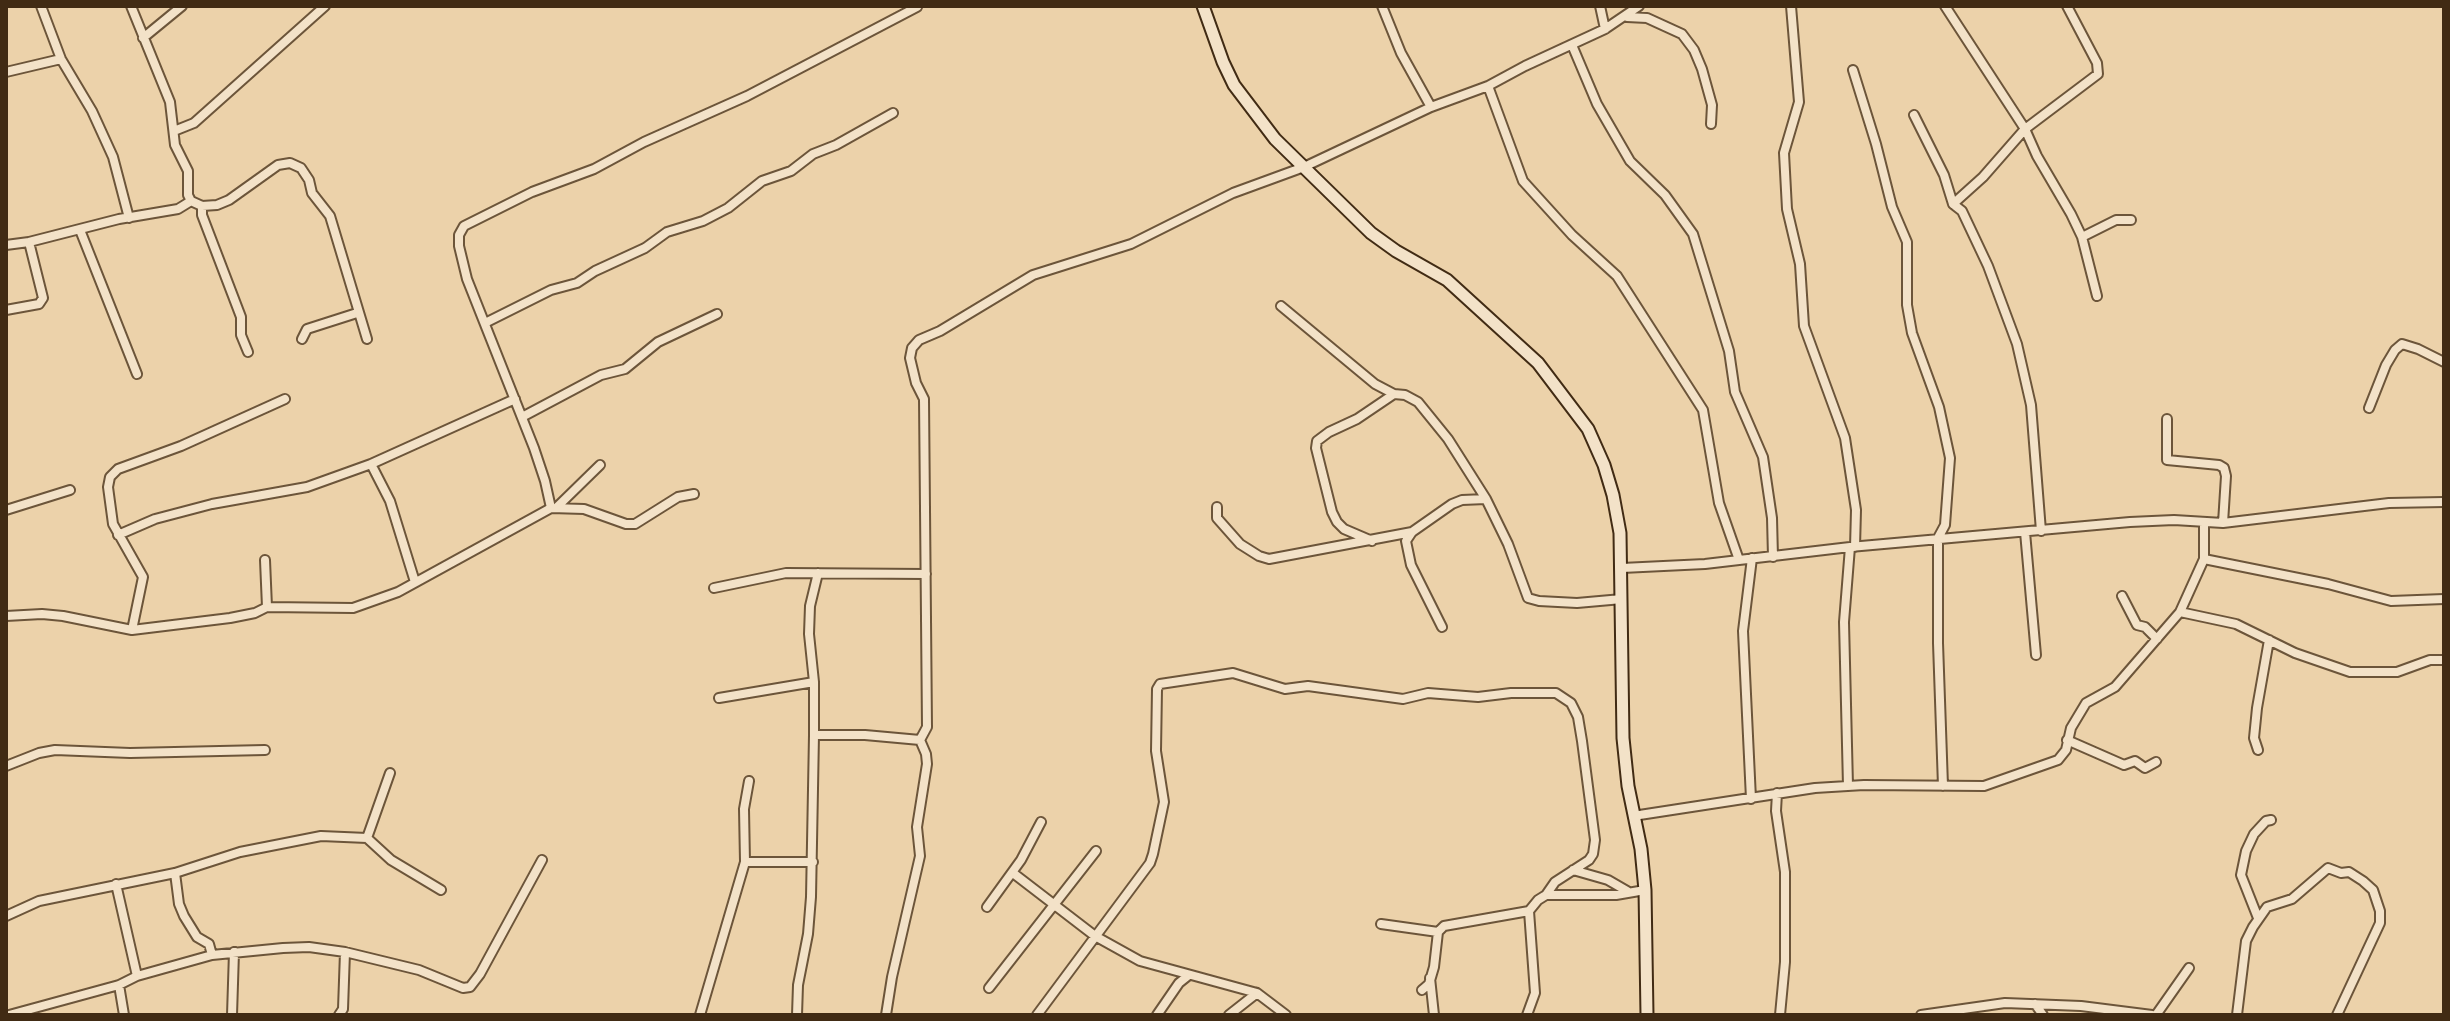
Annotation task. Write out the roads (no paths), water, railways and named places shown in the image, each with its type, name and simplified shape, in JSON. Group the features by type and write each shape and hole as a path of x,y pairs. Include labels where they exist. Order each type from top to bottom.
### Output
{"street":[{"path":"41,6 61,59 92,111 113,157 129,218"},
{"path":"131,6 170,102 175,145 188,171 191,201 202,206 229,200 278,165 290,163 301,168 309,180 312,193 330,216 367,339"},
{"path":"143,38 182,6"},
{"path":"174,131 194,123 325,6"},
{"path":"1203,6 1234,85 1275,139 1371,233 1447,280 1538,363 1588,429 1604,465 1613,495 1622,568 1623,738 1645,890 1647,1015"},
{"path":"1382,6 1401,53 1431,107"},
{"path":"1600,6 1605,29"},
{"path":"920,740 926,733 928,717 924,399 916,383 910,358 912,348 919,340 940,331 1033,275 1131,244 1233,193 1304,167 1431,107 1488,86 1605,29 1639,6"},
{"path":"1791,6 1799,102 1784,153 1787,209 1800,264 1804,326 1845,438 1856,510 1844,622 1848,786"},
{"path":"1945,6 2025,129 2082,237 2097,296"},
{"path":"1953,204 1983,177 2025,129 2098,74 2097,63 2067,6"},
{"path":"554,508 522,417 467,279 459,246 459,235 464,226 532,192 594,169 644,142 747,96 917,7"},
{"path":"1626,17 1647,18 1682,34 1694,50 1702,69 1712,105 1711,124"},
{"path":"1572,45 1597,104 1630,161 1665,195 1693,234 1729,351 1735,392 1763,457 1772,518 1773,557"},
{"path":"6,72 61,59"},
{"path":"1853,70 1892,207 1907,242 1907,305 1912,333 1939,407 1950,458 1945,525 1938,538 1943,786"},
{"path":"1488,86 1523,181 1572,235 1617,276 1699,402 1719,503 1739,560"},
{"path":"485,323 551,290 577,283 595,271 645,248 667,232 703,221 728,208 762,181 791,171 813,154 836,145 893,113"},
{"path":"1914,115 1944,175 1953,204 1962,211 1988,266 2020,356 2031,405 2041,531"},
{"path":"6,245 178,209 191,201"},
{"path":"202,206 202,215 241,317 241,335 248,352"},
{"path":"2082,237 2108,223 2131,220"},
{"path":"80,230 137,374"},
{"path":"6,310 39,304 43,298 43,288 29,242"},
{"path":"1281,306 1375,384 1418,402 1448,439 1486,499 1508,544 1528,598 1577,603 1622,599"},
{"path":"302,339 307,329 357,313"},
{"path":"522,417 601,375 625,369 658,342 717,314"},
{"path":"2369,408 2386,365 2402,344 2444,362"},
{"path":"1373,542 1344,529 1337,522 1316,448 1317,441 1328,433 1357,419 1394,394"},
{"path":"132,630 143,577 118,535 111,511 110,477 118,469 181,446 285,399"},
{"path":"118,535 155,519 199,507 307,487 371,464 515,399"},
{"path":"2167,419 2167,460 2224,468 2223,523"},
{"path":"371,464 390,501 415,582"},
{"path":"6,616 63,616 132,630 230,618 267,607 353,608 415,582 554,508 600,465"},
{"path":"6,510 70,490"},
{"path":"554,508 584,509 626,524 635,524 678,497 694,494"},
{"path":"1217,507 1217,518 1240,544 1269,559 1373,542 1412,532 1462,500 1486,499"},
{"path":"1622,568 1705,564 1938,538 2130,522 2223,523 2368,504 2444,502"},
{"path":"1633,816 1777,793 1848,786 1984,786 2058,760 2066,750 2067,740 2086,703 2115,687 2180,612 2204,559 2204,522"},
{"path":"1412,532 1406,541 1406,550 1429,605 1442,627"},
{"path":"2025,532 2036,655"},
{"path":"1751,799 1743,631 1752,558"},
{"path":"2204,559 2328,584 2391,601 2444,599"},
{"path":"265,560 267,607"},
{"path":"797,1015 798,985 808,934 813,862 814,682 809,634 810,606 818,573"},
{"path":"714,588 762,576 926,574"},
{"path":"2122,596 2137,625 2145,627 2157,639"},
{"path":"2180,612 2236,624 2295,653 2350,672 2397,672 2430,660 2444,660"},
{"path":"2258,750 2254,738 2257,708 2269,640"},
{"path":"1037,1015 1150,863 1164,802 1156,751 1157,689 1165,682 1233,673 1285,689 1308,686 1403,699 1428,693 1478,697 1556,693 1565,697 1578,717 1595,840 1589,860 1555,882 1529,911 1444,926 1438,932 1429,984 1422,990"},
{"path":"719,698 814,682"},
{"path":"814,735 865,735 920,740"},
{"path":"886,1015 920,856 917,827 927,764 920,740"},
{"path":"2067,740 2124,765 2135,761 2145,768 2156,762"},
{"path":"6,766 55,750 130,753 265,750"},
{"path":"367,838 390,773"},
{"path":"700,1015 745,862 744,809 749,781"},
{"path":"1777,793 1776,811 1785,872 1785,962 1780,1015"},
{"path":"2258,918 2241,875 2246,851 2254,834 2266,821 2271,820"},
{"path":"987,907 1013,873 1041,822"},
{"path":"6,916 39,901 175,873 240,852 321,836 367,838 391,860 441,890"},
{"path":"989,988 1096,851"},
{"path":"9,1015 21,1014 212,955 309,947 345,952 419,970 463,988 470,987 542,860"},
{"path":"745,862 813,862"},
{"path":"2237,1015 2246,941 2258,918 2267,907 2292,899 2328,868 2341,873 2349,872 2373,890 2380,923 2337,1015"},
{"path":"1573,870 1608,880 1627,891"},
{"path":"175,873 179,904 184,916 197,937 209,944 212,955"},
{"path":"1013,873 1095,936 1148,965 1257,993 1286,1015"},
{"path":"116,884 137,976"},
{"path":"1546,895 1616,895 1645,890"},
{"path":"1527,1015 1535,993 1529,911"},
{"path":"1381,924 1438,932"},
{"path":"232,1015 234,952"},
{"path":"339,1015 343,1009 345,952"},
{"path":"1921,1015 1953,1012 1976,1005 2035,1004 2154,1015 2189,968"},
{"path":"1157,1015 1179,983 1189,975"},
{"path":"1430,978 1434,1015"},
{"path":"119,985 124,1015"},
{"path":"1229,1015 1257,993"},
{"path":"2035,1004 2043,1015"}]}
